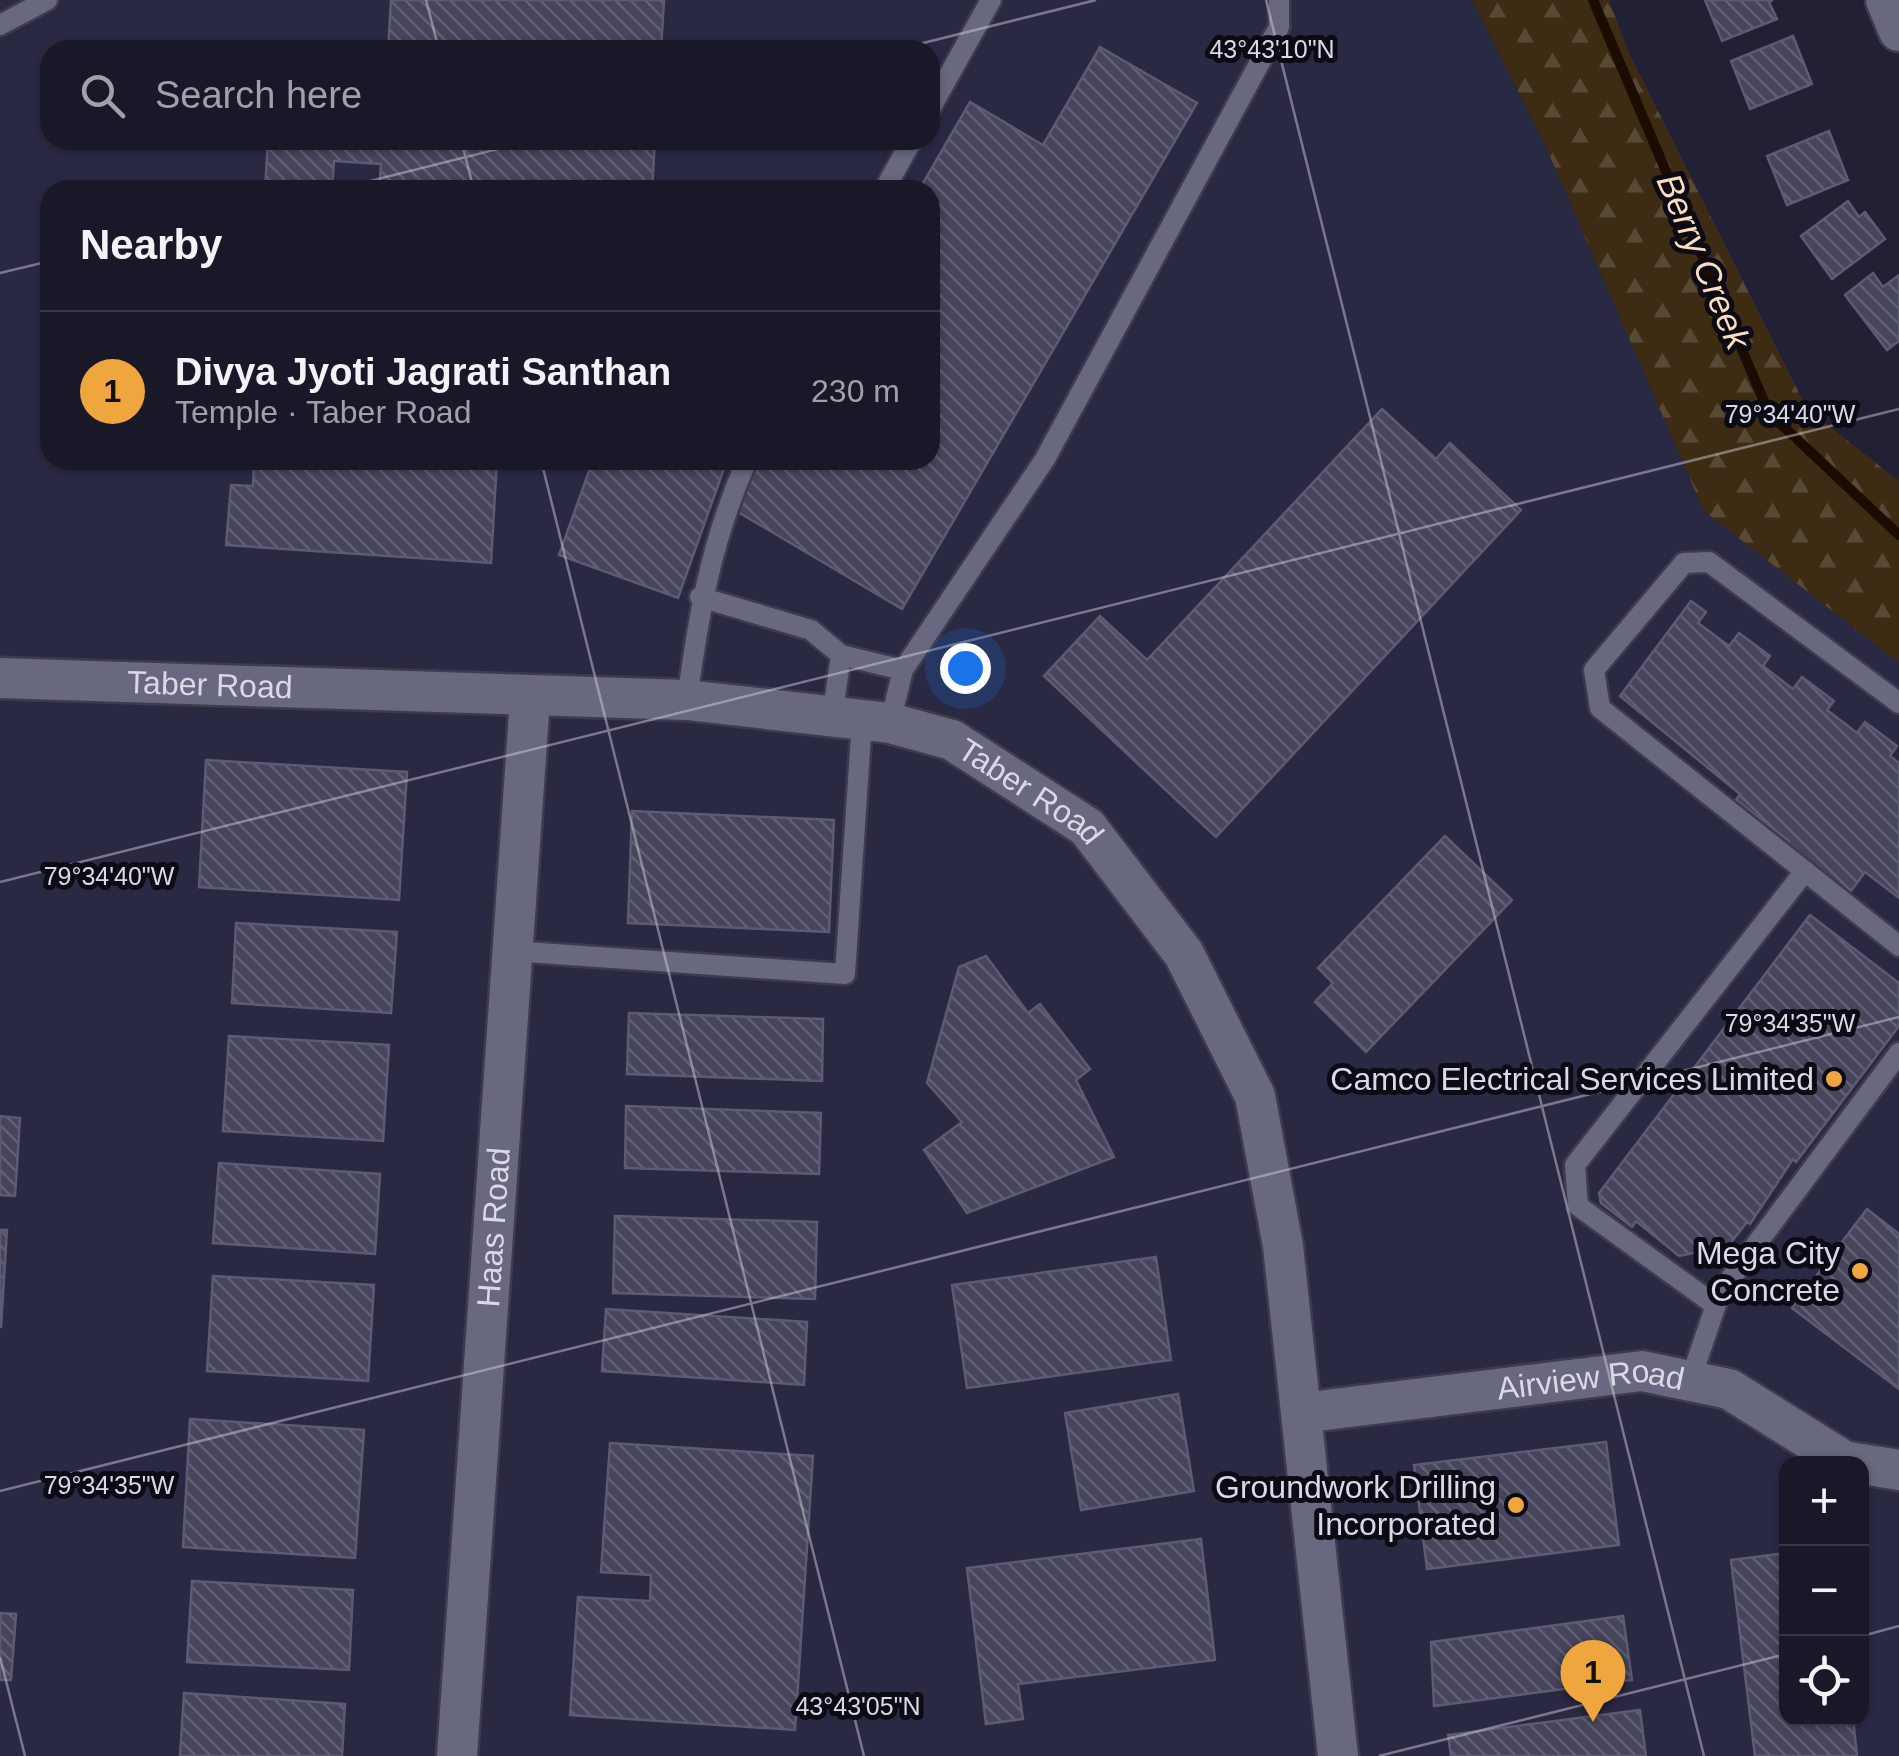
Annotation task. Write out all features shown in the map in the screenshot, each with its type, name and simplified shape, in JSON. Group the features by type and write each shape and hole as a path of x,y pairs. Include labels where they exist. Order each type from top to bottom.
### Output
{"street":[{"path":"1886,0 1899,31"},
{"name":"Taber Road","path":"0,678 530,698 688,700 861,721 952,740 1086,827 1184,954 1255,1096 1283,1246 1338,1756"},
{"name":"Haas Road","path":"457,1756 530,698"},
{"name":"Airview Road","path":"1301,1413 1642,1371 1729,1388 1836,1456"},
{"name":"Airview Road","path":"1869,1465 1899,1470"}],"lane":[{"path":"0,26 47,0"},
{"path":"940,90 991,0"},
{"path":"861,721 903,670 1045,459 1280,27 1279,0"},
{"path":"890,180 906,150"},
{"path":"688,700 700,597 720,523 743,470"},
{"path":"1899,703 1709,562 1684,563 1594,670 1600,708 1899,946"},
{"path":"700,597 811,630 841,655 903,670"},
{"path":"511,951 845,974 861,721 841,655"},
{"path":"1715,1305 1578,1206 1575,1165 1806,871"},
{"path":"1690,1381 1720,1293 1899,1053"}],"shaded area":[{"path":"0,0 1472,0 1545,145 1704,511 1899,663 1899,1756 0,1756"}],"green space":[{"path":"1472,0 1609,0 1629,53 1807,409 1899,481 1899,663 1704,511 1545,145"}],"building":[{"path":"391,0 664,0 662,40 389,40"},
{"path":"1705,0 1773,0 1769,2 1777,19 1722,41"},
{"path":"1793,36 1812,84 1750,109 1731,61"},
{"path":"1100,47 1197,103 902,609 733,509 756,470 940,470 940,180 925,180 970,102 1043,145"},
{"path":"1829,131 1848,180 1787,205 1767,156"},
{"path":"267,150 654,150 653,180 380,180 381,164 334,161 333,180 266,180"},
{"path":"1848,201 1859,217 1865,212 1885,239 1832,279 1801,236"},
{"path":"1873,273 1883,287 1899,275 1899,341 1887,350 1845,295"},
{"path":"1382,409 1436,459 1450,443 1521,510 1216,837 1044,676 1100,616 1147,660"},
{"path":"254,470 496,470 491,563 226,545 231,485 253,486"},
{"path":"589,470 723,470 678,598 559,555"},
{"path":"1691,601 1706,612 1698,623 1729,646 1739,633 1770,656 1763,666 1793,689 1802,677 1834,701 1827,710 1857,733 1865,722 1897,746 1890,756 1899,763 1899,898 1865,872 1848,895 1784,846 1789,841 1736,800 1740,794 1620,696"},
{"path":"206,760 407,772 399,900 199,887"},
{"path":"632,811 834,820 829,932 628,923"},
{"path":"1445,836 1512,900 1366,1052 1315,1002 1333,983 1318,968"},
{"path":"1810,915 1899,983 1899,1026 1796,1162 1793,1159 1750,1224 1747,1222 1728,1246 1679,1256 1636,1221 1632,1227 1601,1203 1599,1193"},
{"path":"236,923 397,932 391,1013 232,1003"},
{"path":"986,956 1028,1013 1040,1004 1090,1069 1076,1080 1114,1157 967,1213 924,1150 962,1122 927,1083 959,967"},
{"path":"629,1013 823,1019 822,1081 627,1074"},
{"path":"229,1036 389,1045 383,1141 223,1131"},
{"path":"626,1106 821,1113 819,1174 625,1168"},
{"path":"0,1116 20,1118 15,1196 0,1195"},
{"path":"219,1163 380,1174 375,1254 213,1243"},
{"name":"Mega City Concrete","path":"1867,1209 1899,1234 1899,1389 1792,1308"},
{"path":"615,1216 817,1222 815,1299 613,1293"},
{"path":"0,1230 7,1230 1,1327 0,1327"},
{"path":"1156,1257 1171,1360 967,1388 952,1285"},
{"path":"213,1276 374,1285 368,1381 207,1371"},
{"path":"606,1309 807,1322 804,1385 602,1371"},
{"path":"1178,1394 1194,1491 1081,1510 1065,1413"},
{"path":"190,1419 364,1430 355,1558 183,1547"},
{"name":"Groundwork Drilling Incorporated","path":"1606,1442 1619,1545 1427,1569 1414,1465"},
{"path":"610,1443 813,1456 795,1730 570,1715 578,1597 650,1601 651,1575 601,1572"},
{"path":"1201,1539 1215,1660 1018,1684 1023,1719 986,1724 967,1568"},
{"path":"1779,1554 1779,1726 1854,1726 1857,1756 1755,1756 1731,1560"},
{"path":"192,1581 353,1590 349,1670 187,1662"},
{"path":"0,1613 16,1614 11,1680 0,1680"},
{"path":"1623,1616 1632,1680 1434,1706 1431,1642"},
{"path":"184,1693 345,1704 342,1756 180,1756"},
{"path":"1640,1710 1646,1756 1451,1756 1448,1735"}],"waterway":[{"name":"Berry Creek","path":"1593,0 1769,413 1899,535"}],"place":[{"name":"Camco Electrical Services Limited","path":"1834,1079"},
{"name":"Mega City Concrete","path":"1860,1271"},
{"name":"Groundwork Drilling Incorporated","path":"1516,1505"},
{"name":"Divya Jyoti Jagrati Santhan","path":"1593,1722"}]}
